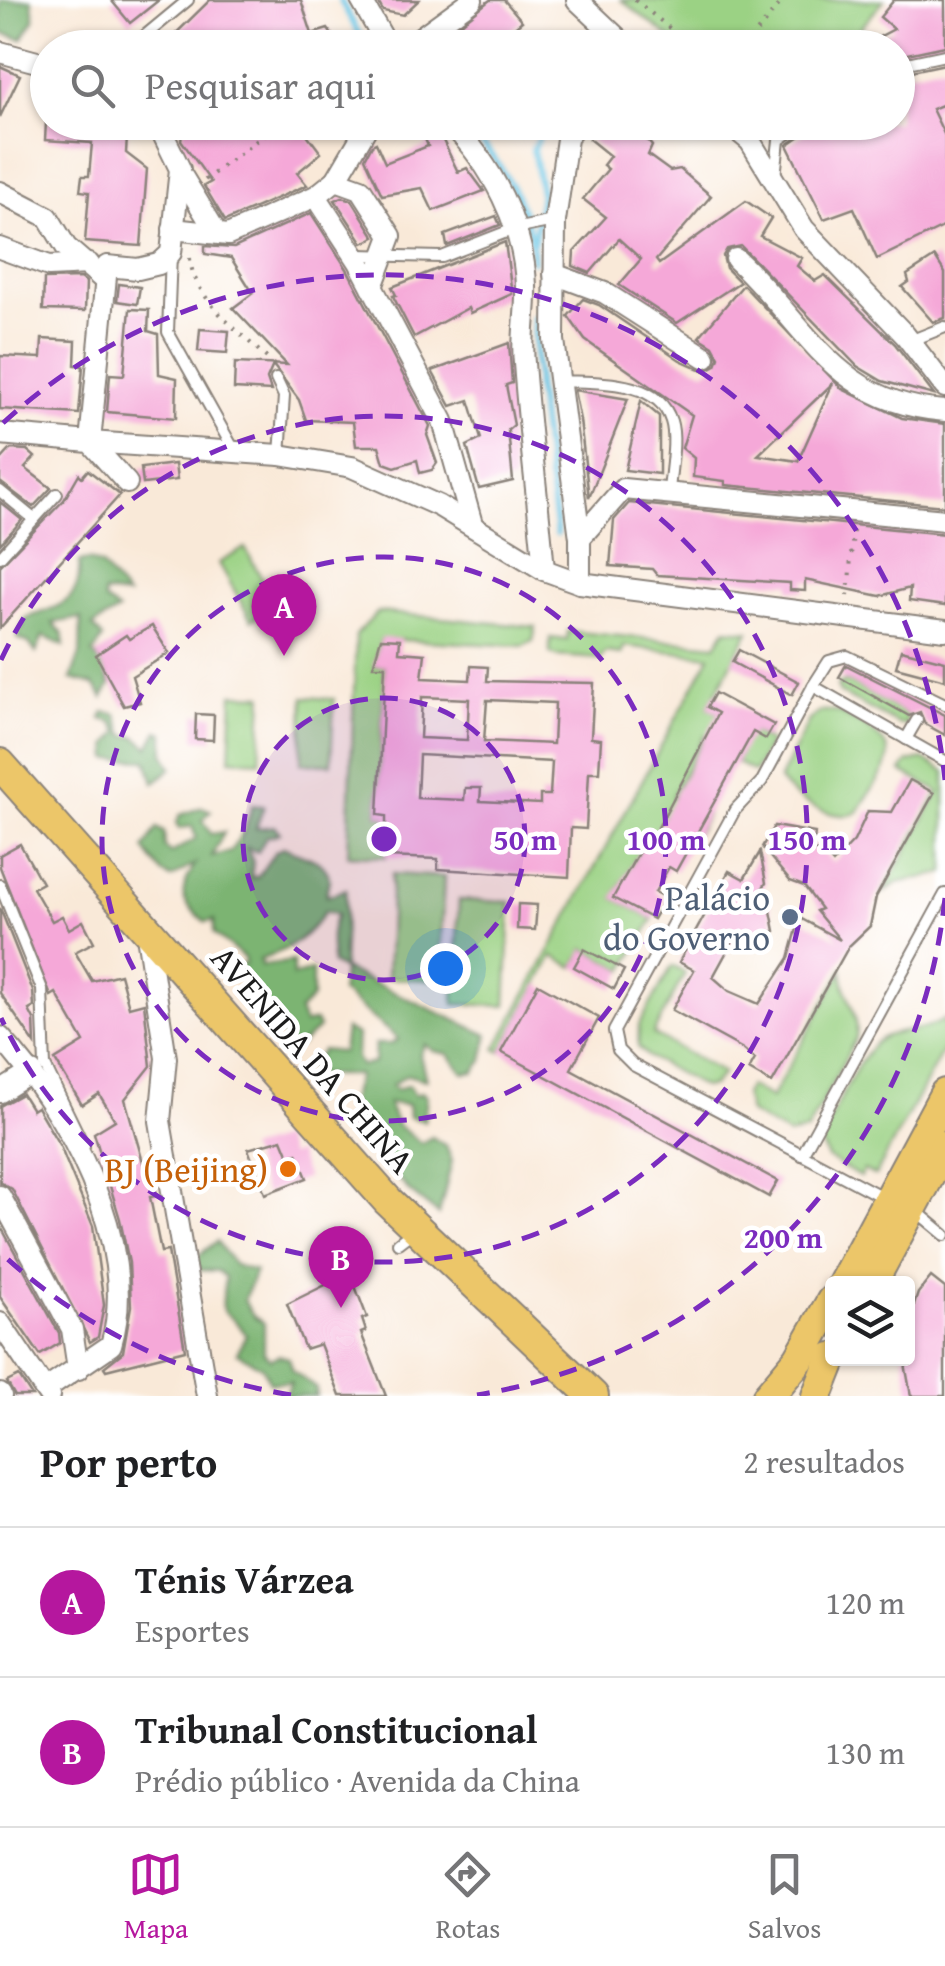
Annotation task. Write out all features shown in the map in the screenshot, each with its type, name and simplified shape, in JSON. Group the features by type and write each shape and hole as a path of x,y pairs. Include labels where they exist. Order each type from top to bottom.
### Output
{"main road":[{"name":"AVENIDA DA CHINA","path":"0,764 146,927 407,1236 593,1394"},
{"path":"874,1276 899,1203 945,1094"},
{"path":"849,1276 945,1146"},
{"path":"768,1396 798,1359 825,1313"},
{"path":"817,1396 829,1366"}],"street":[{"path":"361,0 378,30"},
{"path":"430,30 472,0"},
{"path":"577,0 609,30"},
{"path":"0,52 30,61"},
{"path":"166,140 188,193 216,232"},
{"path":"180,228 228,235 316,196 336,180 359,140"},
{"path":"467,140 514,229 526,284 523,358 544,570"},
{"path":"567,140 555,221 554,274 558,380 580,538 580,583"},
{"path":"749,140 804,229 910,342 945,387"},
{"path":"127,483 90,442 104,280 107,266 138,269 159,264 171,253 180,228 180,169"},
{"path":"336,180 361,189 391,236 372,288"},
{"path":"0,192 48,217 66,247 104,280"},
{"path":"316,196 354,256 443,421 472,524"},
{"path":"0,248 49,266 88,264"},
{"path":"736,259 839,372 862,389 912,409 945,411"},
{"path":"554,274 604,293 706,357"},
{"path":"0,434 280,455 352,467 472,524 544,570 580,583 945,630"},
{"path":"580,538 624,489 945,520"},
{"path":"146,927 166,1058 160,1122 207,1396"},
{"path":"0,1037 32,1072 106,1213 114,1263 115,1327 106,1351 47,1393 0,1324"},
{"path":"0,1092 32,1072"},
{"path":"0,1196 72,1329 78,1369"},
{"path":"0,1365 21,1354"}],"lane":[{"path":"152,30 188,0"},
{"path":"915,61 945,55"},
{"path":"774,183 779,140"},
{"path":"354,256 442,256 514,229 555,221"},
{"path":"171,253 168,332 235,452"},
{"path":"910,342 945,326"},
{"path":"276,379 284,396 280,455"},
{"path":"558,380 618,385 654,396 672,422 669,494"},
{"path":"0,490 34,520"},
{"path":"0,558 57,494"},
{"path":"945,704 928,700 847,656 829,661 762,781 735,810 614,1031 618,1050 634,1065 899,1203 945,1235"},
{"path":"813,686 945,761"},
{"path":"906,739 916,720"},
{"path":"0,885 42,989 45,1066 80,1131 85,1167"},
{"path":"802,1155 945,894"}],"path":[{"path":"634,0 672,30"},
{"path":"759,30 783,0"},
{"path":"188,193 257,140"},
{"path":"180,228 190,268 226,319 278,370 276,379"},
{"path":"846,617 855,512"}],"green space":[{"path":"0,0 32,0 34,20 22,39 0,33"},
{"path":"621,0 884,0 859,30 660,30"},
{"path":"245,548 277,606 251,620 219,563"},
{"path":"89,560 101,565 127,596 104,593 104,600 118,611 93,626 103,638 93,654 105,666 110,685 103,698 94,685 71,679 80,654 81,618 53,623 63,634 64,646 43,636 36,653 29,643 17,638 26,618 58,606 72,595 77,586 79,562"},
{"path":"378,612 536,627 533,641 523,646 381,639 374,666 385,666 378,815 386,816 387,857 348,855 356,635"},
{"path":"726,629 749,631 708,707 770,742 754,772 736,762 740,754 705,735 672,796 707,815 697,833 665,816 656,832 647,837 614,898 653,919 624,970 585,949 574,967 553,956 501,1052 496,1049 710,656 624,646 622,654 606,652 600,659 556,656 550,653 550,638 567,640 568,631 716,645"},
{"path":"847,681 906,714 907,724 900,725 840,693 837,686"},
{"path":"233,694 263,695 260,761 230,759"},
{"path":"304,697 334,699 331,764 301,763"},
{"path":"821,711 836,712 874,733 888,753 883,773 858,812 849,815 816,808 779,780 809,720"},
{"path":"104,712 117,714 124,735 136,737 149,747 158,731 164,733 164,753 172,768 154,783 147,760 109,759 108,745 119,732 113,722 101,719"},
{"path":"923,759 945,772 945,873 897,883 883,893 939,792 901,771 908,762"},
{"path":"252,805 264,806 256,828 275,826 280,833 266,837 258,852 247,848 253,862 251,878 258,876 275,852 284,847 324,867 329,880 327,896 346,889 343,969 488,1035 483,1061 474,1072 463,1073 448,1054 433,1051 425,1044 420,1055 426,1080 407,1075 392,1085 396,1090 408,1085 415,1095 422,1092 427,1097 424,1121 409,1117 408,1105 388,1103 397,1125 421,1143 432,1137 446,1146 452,1161 439,1215 410,1192 350,1124 351,1097 358,1075 319,1075 309,1068 322,1050 342,1052 345,1029 357,1035 356,1058 361,1066 374,1063 375,1044 391,1044 398,1039 341,992 343,970 332,964 331,950 331,932 337,915 325,911 297,941 260,960 261,966 293,961 293,976 312,970 312,998 299,1011 304,1024 315,1021 319,1028 298,1047 270,1027 255,989 232,971 233,965 245,964 244,958 214,934 214,920 206,922 186,901 184,889 195,864 171,878 162,873 144,849 157,828 164,832 165,847 171,853 196,838 192,826 179,829 176,824 180,815 202,807 211,811 203,820 211,834 224,832 212,856 230,852 245,829"},
{"path":"392,874 444,877 439,980 387,978"},
{"path":"459,900 511,902 506,1006 454,1004"},
{"path":"672,966 685,973 653,1034 723,1073 712,1086 703,1087 638,1047 639,1025"},
{"path":"842,971 856,1021 856,1038 807,1131 788,1135 749,1113 744,1094 749,1086 771,1098"},
{"path":"945,1019 945,1047 875,1176 864,1170 860,1177 828,1158 820,1141 867,1053 886,1036"},
{"path":"217,1241 234,1265 255,1271 244,1300 254,1317 264,1323 264,1353 270,1359 279,1355 289,1358 293,1371 316,1388 316,1396 285,1396 291,1382 270,1383 262,1367 237,1353 246,1335 223,1309 225,1277 218,1271 200,1270 193,1260"}],"building":[{"path":"111,0 159,0 130,23"},
{"path":"210,0 301,0 311,30 179,30"},
{"path":"377,0 419,0 403,15 383,11"},
{"path":"490,0 504,0 522,21 511,30 452,30"},
{"path":"894,0 945,0 945,46 915,52 915,30 892,30 880,17"},
{"path":"945,64 945,104 932,109 945,136 945,226 877,259 854,208 824,219 787,145 794,140 915,140 915,70"},
{"path":"0,66 20,75 0,117"},
{"path":"45,140 127,140 126,153 147,169 141,246 85,242 89,192 80,191 82,176 89,176 92,143"},
{"path":"181,140 311,140 321,153 297,173 307,185 225,221 204,186 211,182"},
{"path":"426,140 443,140 458,172 467,168 484,191 433,211 422,188 382,195 365,158 372,145 376,143 385,163 428,146"},
{"path":"590,140 647,140 652,146 648,155 670,171 680,169 711,196 656,260 659,264 746,201 771,218 760,236 802,258 797,266 815,281 825,275 895,344 934,395 882,381 857,366 741,246 727,249 723,256 726,268 740,282 677,323 619,285 641,259 619,239 590,273 573,266 574,252 606,217 583,199 608,169 603,165 610,156"},
{"path":"335,200 352,200 375,237 363,243"},
{"path":"311,213 347,269 430,426 427,435 437,463 432,470 420,473 417,460 395,467 384,463 379,446 356,446 353,422 306,420 299,400 273,365 267,379 271,391 234,389 235,363 287,365 233,308 253,293 231,258 205,254 205,246 234,248"},
{"path":"496,216 500,225 447,246 445,235"},
{"path":"505,242 512,294 470,313 468,308 414,337 392,287"},
{"path":"935,257 945,273 945,318 933,322 902,287 909,282 907,275"},
{"path":"81,278 86,282 85,311 43,310 44,279"},
{"path":"119,284 140,287 137,304 117,301"},
{"path":"743,285 842,389 902,418 945,424 945,506 725,485 725,481 693,477 694,458 682,448 692,415 585,340 568,316 583,299 599,305 680,360 705,371 716,365 719,357 713,346 699,337","holes":["833,383 798,461 758,455"]},
{"path":"130,309 149,310 148,331 158,334 159,374 177,378 176,418 107,412 110,374 124,375"},
{"path":"200,329 229,331 227,353 198,351"},
{"path":"42,339 76,341 75,365 83,366 79,414 0,409 0,356 41,358"},
{"path":"509,343 512,383 506,385 514,425 508,430 513,481 479,489 467,446 481,439 469,400 451,406 432,371"},
{"path":"574,390 628,399 589,498 580,420"},
{"path":"641,401 659,416 659,474 625,470"},
{"path":"11,449 27,450 35,457 25,468 51,488 33,507 0,482 0,461"},
{"path":"175,464 177,480 143,484 141,468"},
{"path":"88,470 120,495 0,628 0,566 64,500 79,474 82,477"},
{"path":"0,502 22,520 0,544"},
{"path":"629,503 945,534 945,606 909,601 910,588 880,596 805,580 805,591 790,590 790,583 657,575 652,569 610,566 614,520"},
{"path":"152,626 169,653 132,676 140,702 124,706 96,655 126,635 129,639"},
{"path":"381,638 400,639 399,652 425,654 422,678 470,680 471,666 488,667 487,681 594,683 591,738 601,739 599,772 589,772 586,829 571,828 569,877 438,869 438,859 386,857 386,816 378,815 385,666 373,666","holes":["422,697 469,699 467,740 420,738","487,700 555,703 553,744 484,741","419,755 552,762 550,795 540,795 540,804 480,801 481,788 465,788 464,800 417,798"]},
{"path":"739,650 799,682 792,695 732,662"},
{"path":"901,650 945,661 945,680 896,667"},
{"path":"846,665 945,715 945,735 925,724 920,712 909,716 839,677"},
{"path":"715,693 774,725 766,739 753,732 676,871 669,867 655,892 665,898 653,919 613,898 647,837 652,839 718,713 707,707"},
{"path":"196,714 214,715 213,740 195,739"},
{"path":"910,780 934,793 876,897 870,926 849,946 772,1083 749,1070 755,1059 743,1049 672,1010 694,970 679,962 729,871 744,879 760,852 766,883 758,895 769,901 775,931 746,943 735,937 713,977 729,991 759,1004 789,958 800,918 840,940 816,911 821,909 804,886 790,881 762,847 774,826 815,833 813,851 824,853 833,863 854,841 868,811 892,812"},
{"path":"20,844 42,883 33,888 52,921 62,916 69,929 83,921 94,942 75,952 92,981 120,974 129,1007 144,1003 151,1066 125,1099 147,1176 153,1175 157,1196 150,1197 161,1252 168,1251 185,1350 106,1370 104,1367 123,1352 131,1306 129,1263 120,1219 94,1133 115,1120 99,1094 82,1105 55,1060 84,1042 56,993 51,996 0,867 0,855"},
{"path":"518,904 537,905 535,930 517,929"},
{"path":"0,908 33,991 34,1007 29,1010 34,1020 35,1044 0,993"},
{"path":"584,949 624,970 614,989 574,967"},
{"path":"538,984 599,1018 571,1069 778,1181 769,1197 501,1052"},
{"path":"22,1094 32,1110 37,1107 60,1146 93,1226 104,1305 98,1337 90,1342 12,1189 0,1182 0,1106"},
{"path":"282,1139 289,1156 297,1153 307,1178 265,1194 248,1149"},
{"path":"0,1225 59,1333 60,1343 40,1355 0,1297"},
{"path":"350,1273 367,1317 362,1319 366,1331 361,1333 386,1396 340,1396 320,1344 305,1349 287,1304"},
{"path":"931,1277 945,1288 945,1396 911,1396 905,1366 915,1366 918,1293"},
{"path":"19,1376 32,1396 15,1396 7,1382"}],"waterway":[{"path":"340,0 357,30"},
{"path":"480,140 520,203 533,261"},
{"path":"534,242 541,193 533,149 538,140"},
{"path":"534,318 537,392 557,534"}],"place":[{"name":"Ténis Várzea","path":"284,656"},
{"name":"Palácio do Governo","path":"790,917"},
{"name":"BJ (Beijing)","path":"288,1169"},
{"name":"Tribunal Constitucional","path":"341,1308"}]}
